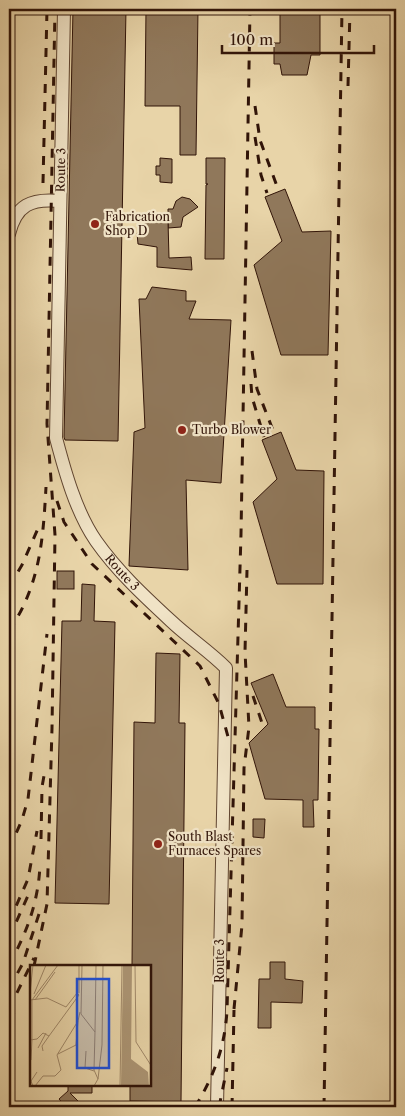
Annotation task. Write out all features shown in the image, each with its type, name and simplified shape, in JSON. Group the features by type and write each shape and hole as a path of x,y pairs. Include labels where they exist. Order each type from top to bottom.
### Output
{"street":[{"name":"Route 3","path":"64,9 56,438 66,475 95,539 116,568 173,623 207,649 226,668 217,1107"},
{"path":"9,234 19,210 31,202 60,201"}],"building":[{"name":"Fabrication Shop D","path":"73,9 126,9 118,441 65,440 64,437"},
{"path":"146,9 198,9 196,155 180,155 180,106 145,106"},
{"path":"280,9 320,9 320,55 311,55 307,75 282,75 280,64 274,64 274,43 280,43"},
{"path":"160,158 172,159 172,183 160,182 160,175 156,175 156,166 160,166"},
{"path":"206,158 225,158 224,259 205,259 206,185 208,184 206,184"},
{"path":"285,189 302,232 331,231 328,355 281,355 254,265 282,241 265,197"},
{"path":"182,197 190,199 198,207 183,217 181,227 168,228 168,209 173,209 176,201"},
{"path":"144,221 168,221 169,258 191,257 192,270 157,267 157,247 138,244 137,233 143,232"},
{"name":"Turbo Blower","path":"152,287 186,291 186,301 196,301 189,319 231,320 221,483 186,480 188,570 129,566 134,432 145,428 139,299 146,299"},
{"path":"281,432 296,470 324,471 323,584 277,584 253,502 277,479 262,440"},
{"path":"57,571 74,571 74,589 57,589"},
{"path":"82,584 95,585 94,621 115,622 109,904 55,903 62,621 81,621"},
{"name":"South Blast Furnaces Spares","path":"156,653 180,654 179,723 185,723 181,1102 130,1101 130,1086 151,1086 151,965 132,965 134,722 155,723"},
{"path":"273,674 286,707 315,707 315,729 319,729 318,800 313,800 314,827 303,827 303,800 265,799 249,743 268,724 251,683"},
{"path":"253,819 265,819 264,838 253,837"},
{"path":"270,962 285,962 285,979 303,981 302,1003 271,1002 271,1028 258,1028 259,979 270,979"},
{"path":"68,1086 92,1086 92,1093 70,1093 84,1107 66,1107 59,1099 68,1091"}],"railway":[{"path":"43,183 47,9"},
{"path":"34,965 47,904 52,728 55,535 47,424 55,9"},
{"path":"195,1107 208,1084 221,1049 227,1010 241,534 250,9"},
{"path":"324,1107 342,9"},
{"path":"348,86 350,9"},
{"path":"255,106 260,140 278,189"},
{"path":"255,137 261,175 267,193"},
{"path":"252,351 257,389 274,433"},
{"path":"251,384 252,397 264,437"},
{"path":"9,631 19,614 34,579 41,544 46,487"},
{"path":"57,501 64,522 92,564 200,666 219,704 230,744"},
{"path":"9,587 22,565 40,524"},
{"path":"234,1009 242,925 244,768 249,727 245,652 247,570"},
{"path":"9,849 22,820 28,799 47,634"},
{"path":"253,696 263,726"},
{"path":"41,839 42,787 45,770"},
{"path":"9,922 28,879 37,831"},
{"path":"9,965 21,941 34,905 40,866"},
{"path":"9,938 31,889"},
{"path":"9,989 23,963 39,914"},
{"path":"31,965 34,958"},
{"path":"9,1009 30,966"},
{"path":"9,1020 19,1005"},
{"path":"232,1107 234,1010"},
{"path":"219,1107 227,1068"}],"place":[{"name":"Fabrication Shop D","path":"95,224"},
{"name":"Turbo Blower","path":"182,430"},
{"name":"South Blast Furnaces Spares","path":"158,844"}]}
